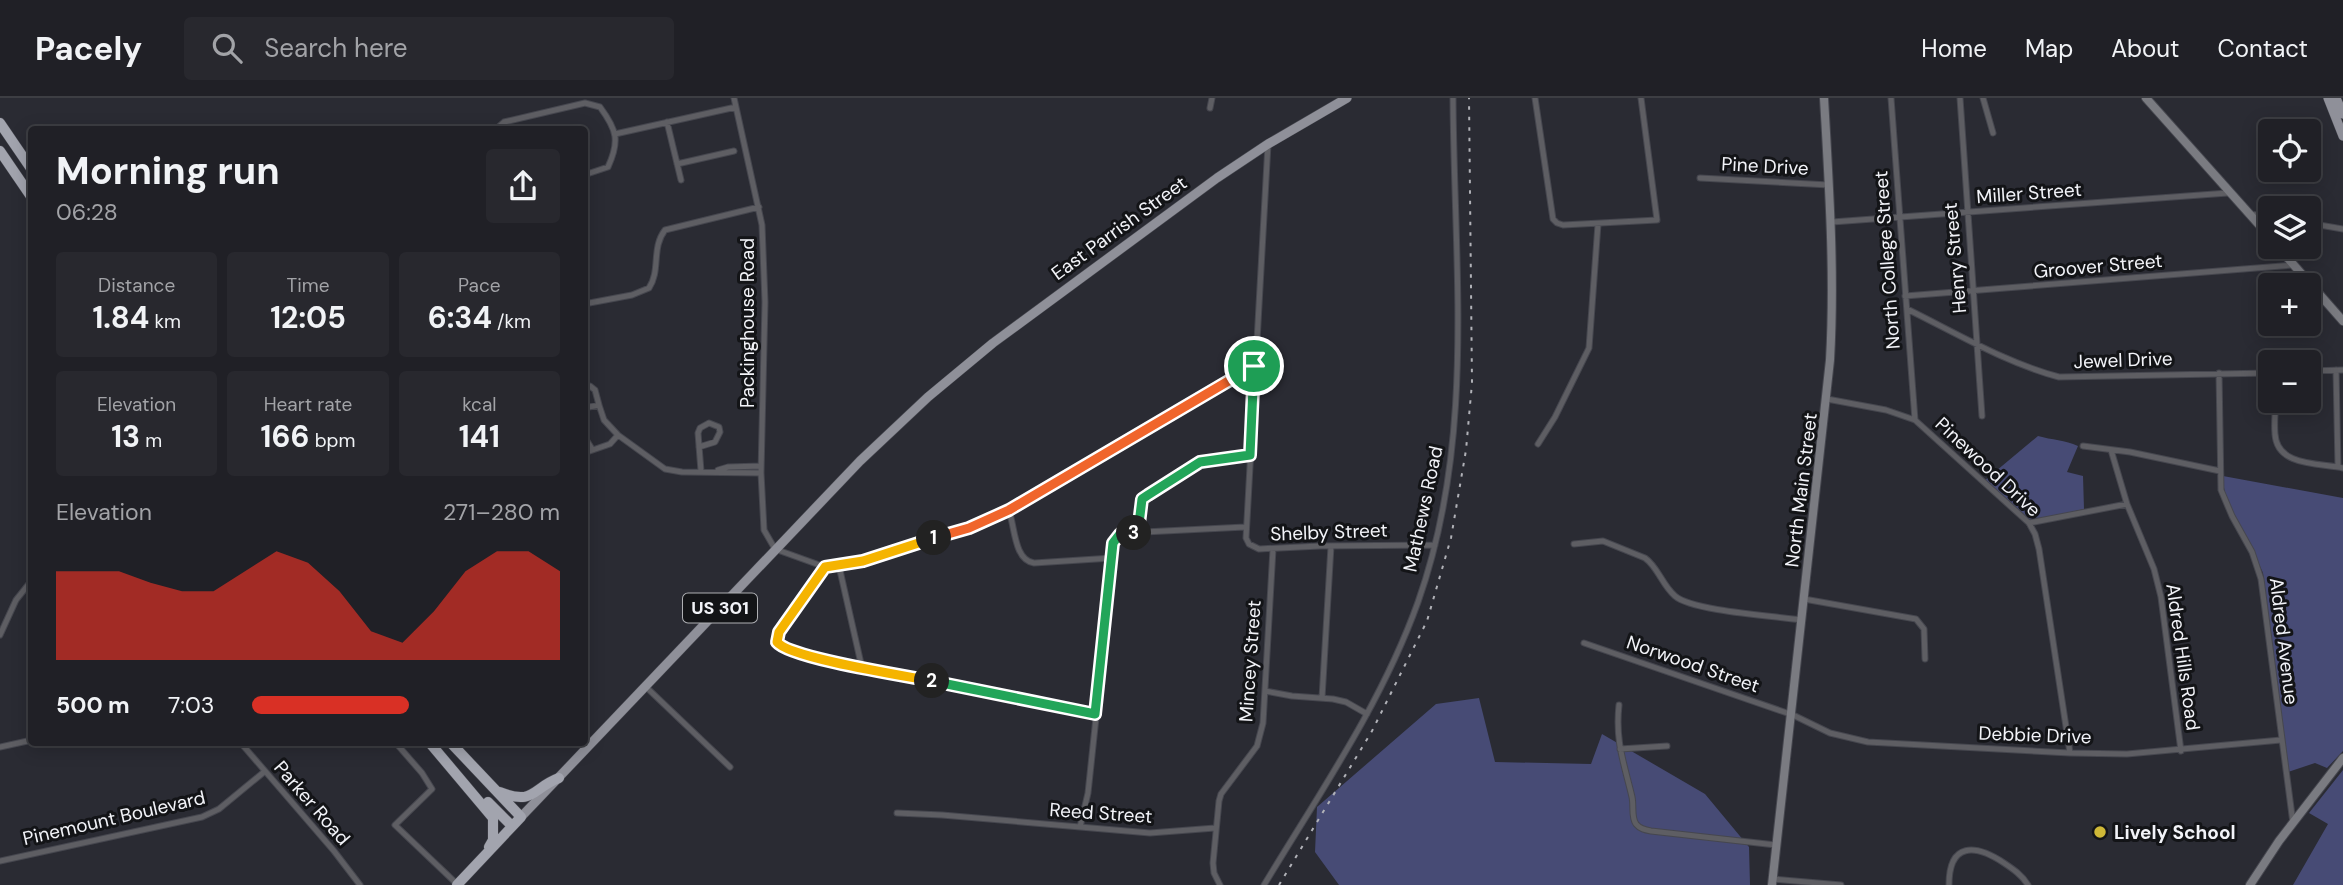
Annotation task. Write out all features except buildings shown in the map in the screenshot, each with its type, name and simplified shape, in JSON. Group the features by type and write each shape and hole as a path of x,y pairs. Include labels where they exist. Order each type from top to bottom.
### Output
{"highway":[{"path":"0,123 28,164"},
{"path":"0,151 28,192"},
{"path":"433,746 493,818 493,840 488,852"},
{"path":"434,746 512,826"},
{"path":"454,746 521,817"},
{"path":"496,790 512,797 523,797 534,794 559,778"},
{"name":"US 301","path":"457,885 521,817"}],"main road":[{"name":"East Parrish Street","path":"775,549 859,461 922,402 993,343 1198,191 1268,144 1347,98"},
{"path":"2328,98 2343,136"},
{"path":"2336,98 2343,114"},
{"name":"US 301","path":"521,817 775,549"}],"street":[{"name":"Packinghouse Road","path":"734,98 759,207 765,259 761,470 764,530 775,549"},
{"path":"1210,108 1212,98"},
{"name":"Mathews Road","path":"1264,885 1367,714 1418,603 1435,545 1448,479 1457,402 1453,98"},
{"path":"1535,98 1552,219 1556,223 1566,225 1657,220 1641,98"},
{"name":"North Main Street","path":"1773,882 1827,399 1833,314 1832,222 1824,98"},
{"name":"North College Street","path":"1891,98 1915,420"},
{"name":"Henry Street","path":"1960,98 1982,416"},
{"path":"1983,98 1993,133"},
{"path":"2146,98 2228,193 2258,223"},
{"path":"500,126 504,122 585,103 600,107 615,134 616,150 608,167 588,174"},
{"path":"615,134 736,107"},
{"path":"667,122 681,180"},
{"name":"Shelby Street","path":"1268,144 1246,538 1249,544 1259,549 1273,550 1331,546 1435,545"},
{"path":"677,164 734,151"},
{"name":"Pine Drive","path":"1700,178 1829,185"},
{"name":"Miller Street","path":"1832,222 2228,193"},
{"path":"588,303 643,292 649,288 655,274 659,237 665,230 759,207"},
{"path":"2250,214 2258,215"},
{"path":"1538,444 1555,417 1589,348 1598,224"},
{"path":"2321,225 2343,229"},
{"path":"2288,259 2343,321"},
{"name":"Groover Street","path":"1905,296 2293,265"},
{"name":"Jewel Drive","path":"1907,309 2044,373 2066,378 2258,373"},
{"path":"775,549 825,567 839,566 969,528 1009,510 1254,366"},
{"path":"2275,413 2274,435 2281,452 2302,462 2341,468 2336,370"},
{"path":"2321,371 2343,370"},
{"name":"Aldred Avenue","path":"2218,373 2221,490 2228,510 2246,538 2258,566 2264,594 2293,823"},
{"path":"588,386 595,390 604,419 618,435 665,469 728,474 761,470"},
{"name":"Pinewood Drive","path":"1827,399 1886,410 1915,420 2029,523 2039,549 2070,753"},
{"path":"588,407 599,405"},
{"path":"699,447 715,442 720,432 719,427 709,423 703,425 698,433 699,447 701,471"},
{"path":"588,451 610,444 618,435"},
{"path":"588,442 592,449"},
{"path":"2083,446 2130,452 2220,471"},
{"name":"Aldred Hills Road","path":"2111,450 2127,504 2154,569 2161,597 2180,751"},
{"path":"1138,532 1142,499 1200,462 1250,455"},
{"path":"2029,523 2127,504"},
{"path":"1009,510 1020,555 1025,561 1034,564 1112,558"},
{"path":"1080,827 1088,793 1113,543 1116,536 1138,532 1245,527"},
{"path":"1574,544 1611,542 1645,558 1672,594 1690,605 1802,620"},
{"path":"1322,698 1331,546"},
{"name":"Mincey Street","path":"1220,885 1213,863 1221,794 1260,739 1273,550"},
{"path":"839,566 862,668"},
{"path":"825,567 779,632 777,642 785,649 862,668 1095,714"},
{"path":"0,635 16,600 28,585"},
{"path":"1804,599 1916,619 1924,629 1925,659"},
{"name":"Norwood Street","path":"1584,643 1793,715"},
{"path":"645,686 730,767"},
{"path":"1265,691 1346,702 1367,714"},
{"path":"1619,705 1617,726 1620,749 1632,797 1634,820 1638,826 1651,831 1776,845"},
{"name":"Debbie Drive","path":"1793,715 1830,733 1868,742 2070,753 2180,751 2281,740"},
{"path":"0,747 28,741"},
{"name":"Parker Road","path":"243,746 360,885"},
{"path":"398,746 422,773 432,789 395,825 457,885"},
{"path":"1620,749 1667,746"},
{"path":"2250,885 2343,758"},
{"name":"Pinemount Boulevard","path":"0,861 202,817 219,809 264,772"},
{"name":"Reed Street","path":"897,813 1150,833 1215,828"},
{"path":"1949,885 1954,861 1958,855 1971,849 1998,859 2021,876 2028,885"},
{"path":"1773,882 1841,885"}],"shaded area":[{"path":"2038,436 2078,446 2067,472 2083,476 2084,509 2029,522 1984,481"},
{"path":"2223,476 2343,498 2343,751 2327,768 2315,763 2288,772 2263,573 2232,514"},
{"path":"1479,698 1495,762 1591,764 1602,734 1705,794 1749,847 1750,885 1339,885 1315,852 1317,807 1436,704"},
{"path":"2343,770 2343,885 2293,885 2328,824 2309,813"}],"railway":[{"path":"1279,885 1372,731 1427,621 1451,538 1466,450 1472,383 1469,98"}],"place":[{"name":"Lively School","path":"2100,832"}],"route":[{"path":"1254,366 1250,455 1200,462 1142,499 1138,532 1116,536 1112,548 1095,714 862,668 785,649 777,642 779,632 825,567 863,561 991,519 1254,366"}]}
